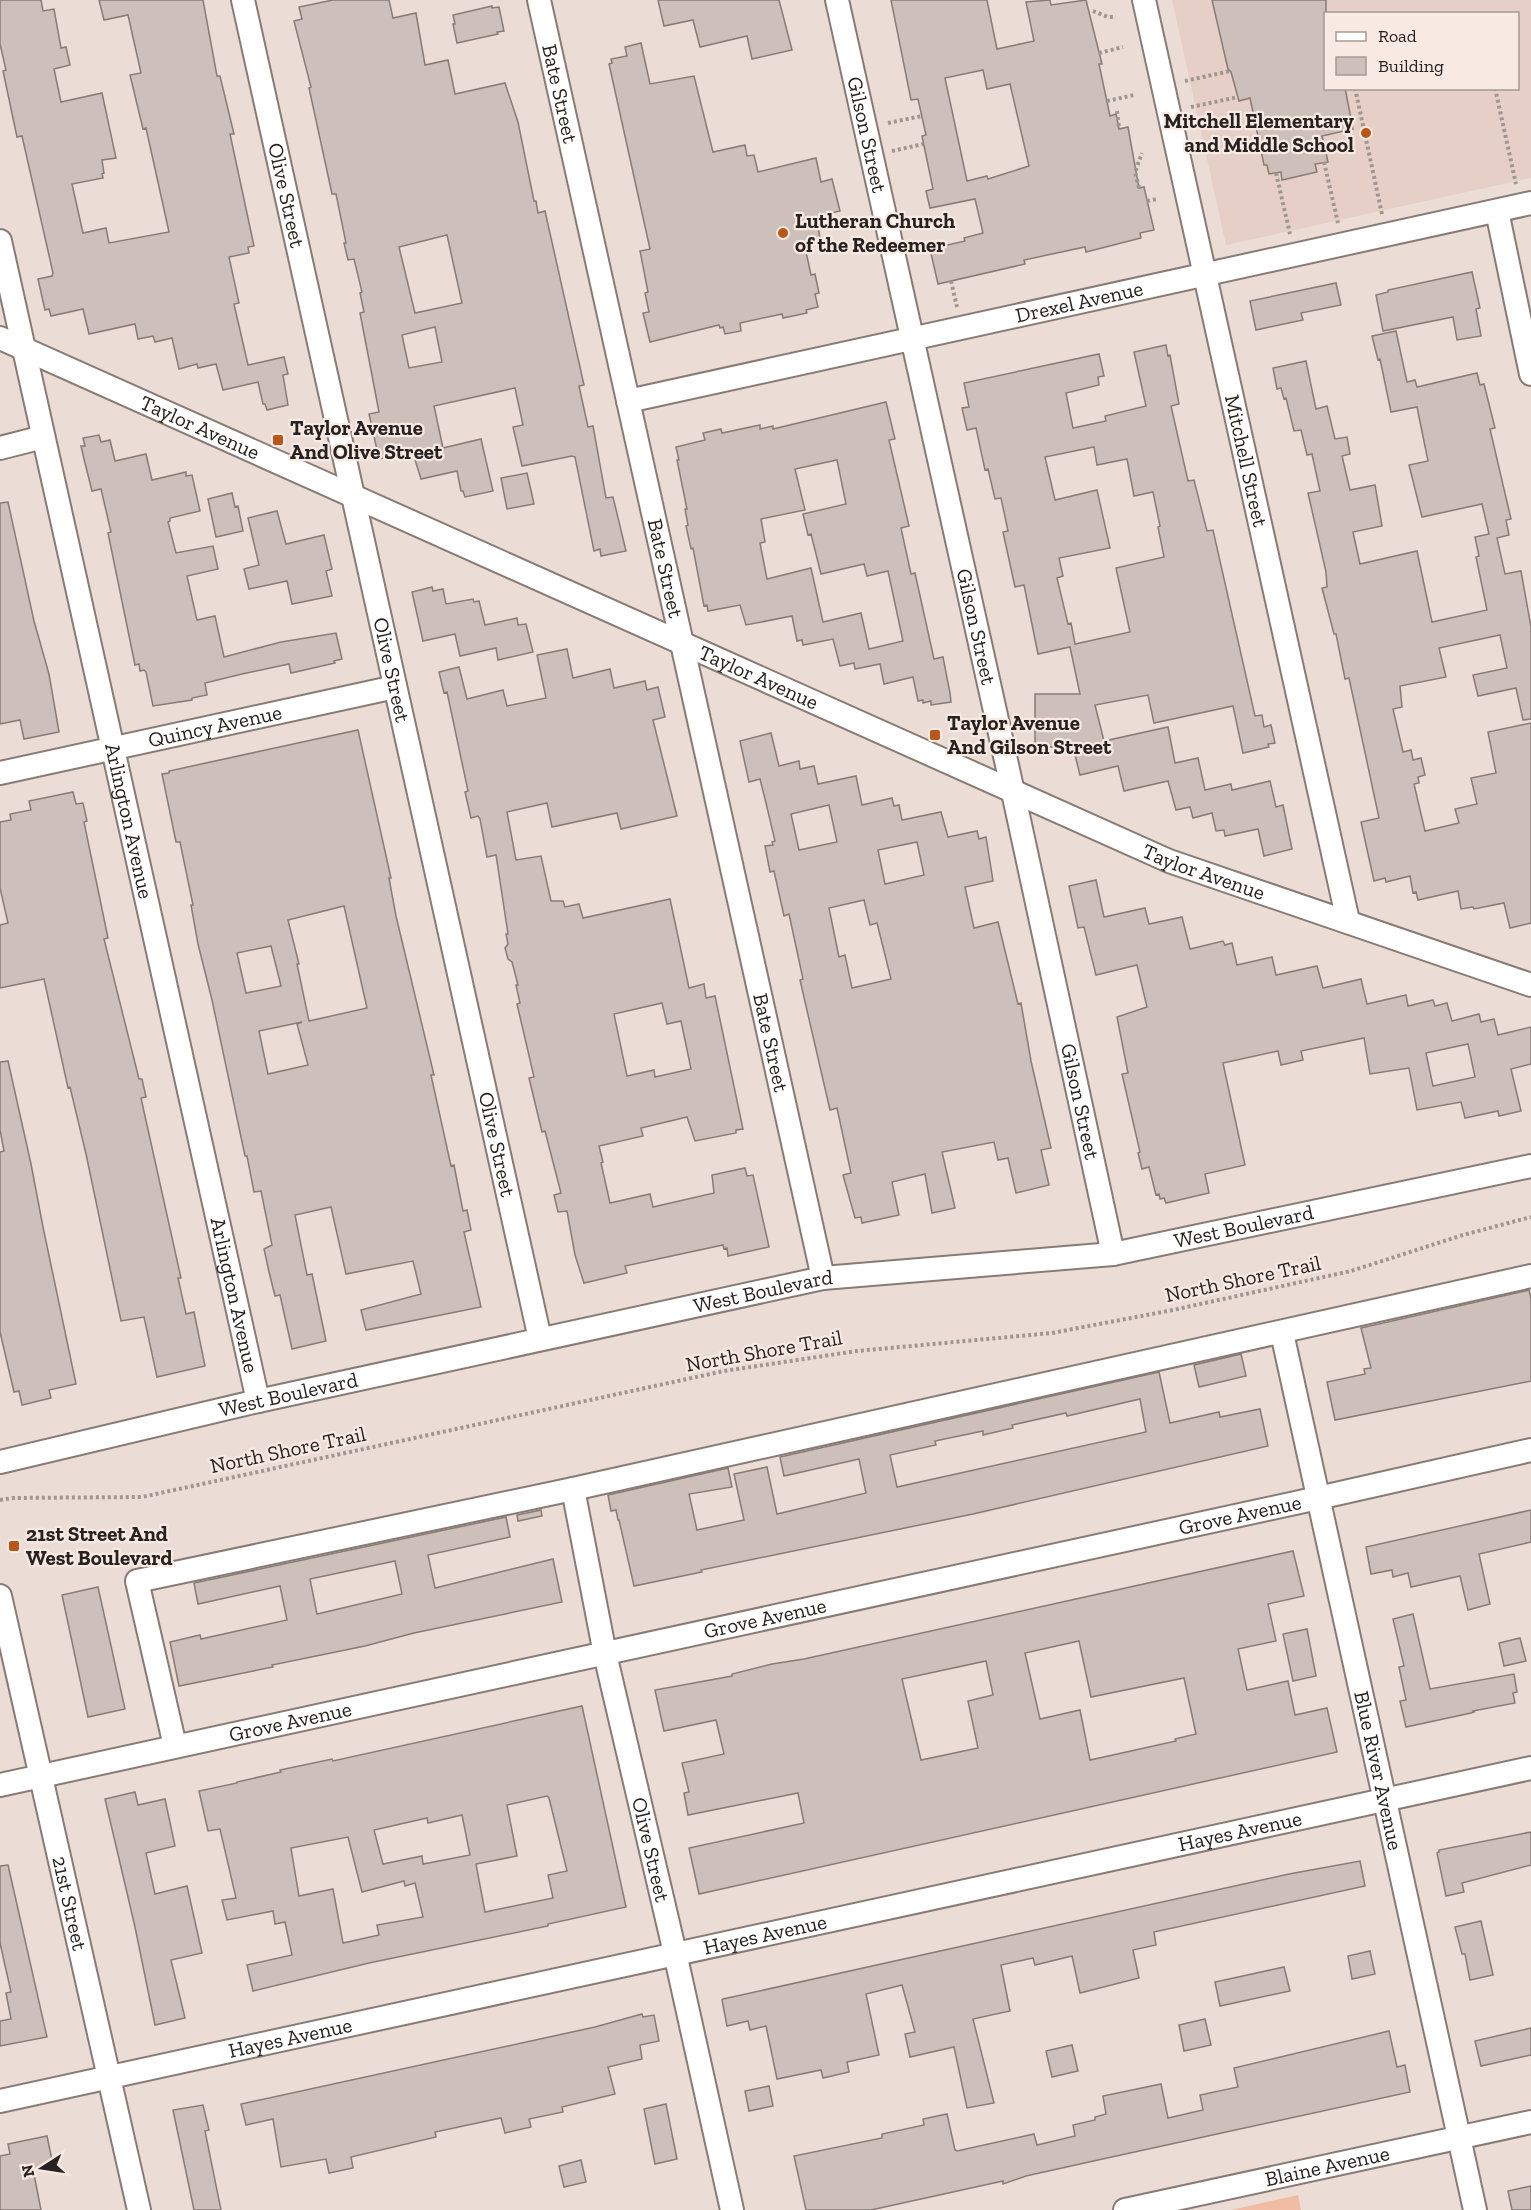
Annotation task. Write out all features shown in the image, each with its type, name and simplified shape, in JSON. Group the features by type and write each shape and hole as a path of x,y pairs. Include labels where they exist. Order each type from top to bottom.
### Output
{"street":[{"name":"Olive Street","path":"243,0 540,1339"},
{"name":"Bate Street","path":"539,0 823,1278"},
{"name":"Gilson Street","path":"837,0 1113,1254"},
{"name":"Mitchell Street","path":"1144,0 1348,921"},
{"name":"Drexel Avenue","path":"628,401 1526,204"},
{"path":"1497,211 1531,374"},
{"name":"Arlington Avenue","path":"0,241 258,1401"},
{"name":"Taylor Avenue","path":"0,338 1168,861 1531,985"},
{"path":"0,448 43,437"},
{"name":"Quincy Avenue","path":"0,773 395,687"},
{"name":"West Boulevard","path":"0,1462 258,1401 823,1278 1113,1254 1531,1166"},
{"path":"175,1746 137,1581 573,1489 1531,1276"},
{"name":"Blue River Avenue","path":"1282,1333 1475,2210"},
{"name":"Grove Avenue","path":"0,1785 1531,1450"},
{"name":"Olive Street","path":"573,1489 605,1654 732,2210"},
{"name":"21st Street","path":"0,1596 139,2210"},
{"name":"Hayes Avenue","path":"0,2101 1531,1768"},
{"name":"Blaine Avenue","path":"1125,2210 1531,2122"}],"path":[{"path":"1094,11 1108,17 1116,17"},
{"path":"1099,53 1123,47"},
{"path":"1185,81 1230,72"},
{"path":"1355,90 1387,235"},
{"path":"1496,90 1526,204"},
{"path":"1107,101 1134,95"},
{"path":"1191,107 1238,97"},
{"path":"1117,111 1119,127"},
{"path":"888,123 922,116"},
{"path":"872,155 923,144"},
{"path":"1139,188 1135,172 1142,153"},
{"path":"1324,162 1342,245"},
{"path":"1276,173 1294,255"},
{"path":"1147,201 1157,199"},
{"name":"North Shore Trail","path":"0,1500 142,1497 724,1371 857,1351 1052,1333 1173,1310 1352,1271 1463,1235 1531,1217"}],"shaded area":[{"name":"Mitchell Elementary and Middle School","path":"1172,0 1531,0 1531,178 1226,245"},
{"path":"1298,2195 1301,2210 1231,2210"}],"building":[{"path":"0,0 41,0 43,11 54,9 61,48 66,47 70,65 54,69 61,102 102,93 116,158 102,160 103,178 72,184 83,233 106,228 109,243 169,232 146,128 143,129 130,75 141,73 128,15 104,20 99,0 203,0 217,76 220,76 234,134 230,134 254,246 248,247 249,253 229,257 239,303 234,304 248,365 284,357 288,374 283,375 288,405 267,410 263,404 258,382 223,390 216,364 198,368 197,364 179,369 172,338 155,342 153,336 138,339 135,324 89,334 83,309 51,316 49,309 45,310 38,279 52,276 53,273 22,136 17,137 3,71 6,70 0,44"},
{"path":"333,0 389,0 393,18 416,13 425,65 448,60 455,94 505,83 518,122 534,201 536,201 538,213 545,211 584,385 579,386 588,427 593,426 606,498 613,497 626,551 601,556 600,549 594,551 575,457 522,466 513,427 523,425 515,388 434,406 443,448 481,439 493,491 465,497 461,491 457,471 421,479 413,453 379,459 369,414 379,412 360,313 364,312 360,293 362,292 354,259 348,260 336,194 332,194 309,88 311,87 294,21 302,19 299,7","holes":["447,235 462,303 415,313 399,247","435,327 442,362 409,368 402,335"]},
{"path":"658,0 779,0 792,50 752,59 747,36 700,47 693,20 664,26"},
{"path":"891,0 987,0 997,49 1034,41 1026,2 1050,0 1051,5 1086,0 1102,64 1099,64 1110,116 1116,114 1119,129 1128,127 1139,188 1144,187 1154,230 1140,233 1141,238 1086,252 1085,247 1024,260 1025,264 938,284 930,249 965,241 964,238 983,233 975,199 930,208 926,191 933,189 922,136 926,135 918,99 911,100","holes":["983,70 987,89 1010,84 1029,166 988,179 987,176 967,181 945,78"]},
{"path":"1212,0 1326,0 1324,90 1345,90 1353,129 1322,136 1328,162 1315,164 1317,172 1282,180 1281,172 1269,174 1267,165 1264,165 1250,98 1239,101 1231,72 1228,69"},
{"path":"492,6 492,8 499,7 504,31 457,43 453,15"},
{"path":"641,43 650,84 694,76 713,152 745,145 747,156 754,155 758,172 816,158 821,182 832,179 840,211 831,213 833,224 818,227 820,238 804,242 811,275 815,274 819,293 815,294 818,307 806,310 807,313 783,318 782,314 740,323 741,331 725,334 723,327 720,328 719,325 650,342 643,313 649,312 645,293 648,292 640,251 650,249 609,64 612,63 611,59 627,56 625,47"},
{"path":"1472,272 1480,308 1476,309 1481,336 1457,340 1453,317 1383,331 1376,295 1388,292 1388,290"},
{"path":"1336,283 1341,305 1301,313 1303,320 1256,330 1250,301"},
{"path":"1396,331 1407,382 1415,380 1417,387 1477,373 1480,385 1484,384 1495,428 1490,429 1511,519 1506,520 1509,535 1497,538 1505,574 1521,571 1531,627 1531,719 1523,720 1516,688 1478,696 1473,675 1507,668 1500,635 1439,648 1446,677 1400,686 1402,707 1393,709 1403,752 1411,750 1413,760 1421,758 1425,775 1418,777 1419,783 1414,784 1425,831 1459,823 1455,809 1477,804 1471,778 1496,773 1488,732 1531,723 1531,923 1510,928 1504,903 1461,909 1458,891 1418,900 1416,892 1413,893 1410,876 1386,882 1385,878 1374,881 1361,822 1379,818 1349,678 1345,679 1336,634 1334,634 1322,588 1327,587 1326,572 1308,493 1320,491 1312,454 1307,455 1301,430 1294,431 1286,398 1284,399 1281,388 1277,389 1273,368 1306,361 1316,409 1327,406 1335,439 1347,437 1350,454 1342,456 1350,490 1375,485 1382,526 1353,532 1360,564 1417,551 1432,622 1487,610 1476,557 1479,556 1475,537 1489,534 1482,504 1422,517 1409,465 1428,461 1417,407 1391,412 1380,359 1378,360 1372,336"},
{"path":"1166,345 1168,356 1170,355 1179,404 1171,406 1188,481 1194,480 1207,531 1213,530 1255,716 1262,715 1264,727 1271,725 1275,743 1268,744 1269,747 1243,753 1233,706 1154,723 1148,695 1095,705 1104,741 1168,727 1175,763 1198,758 1205,790 1231,784 1232,790 1270,781 1276,807 1283,805 1292,849 1264,856 1258,829 1225,836 1224,830 1216,831 1212,813 1193,818 1190,807 1176,810 1168,781 1124,791 1118,766 1080,775 1073,747 1035,747 1035,694 1080,694 1070,647 1038,654 1024,585 1015,587 1003,532 1008,531 1001,498 995,499 988,469 985,470 976,428 967,430 962,408 969,407 964,383 1099,354 1104,376 1098,377 1099,385 1066,393 1073,428 1106,421 1105,416 1146,406 1134,352","holes":["1094,447 1097,465 1127,459 1134,496 1153,492 1164,557 1116,568 1130,632 1075,644 1057,578 1063,576 1059,558 1110,548 1097,490 1055,500 1045,457"]},
{"path":"886,402 895,439 889,440 909,526 901,528 911,574 915,573 934,659 943,657 951,702 931,705 931,701 923,703 923,700 918,701 913,677 884,684 880,664 855,669 854,663 840,666 833,639 803,645 802,640 797,641 792,616 746,625 740,605 708,611 707,605 704,606 693,548 691,549 686,526 688,525 685,509 687,509 676,447 705,440 703,433 721,429 722,433 760,425 760,429 773,426 773,429","holes":["837,460 846,504 803,514 808,535 811,534 821,574 864,564 867,576 888,571 903,641 869,649 861,613 823,622 811,568 767,579 760,543 765,542 761,519 805,510 795,469"]},
{"path":"99,435 101,442 110,440 115,461 146,454 152,480 186,472 186,476 192,475 200,511 170,518 168,522 176,553 213,546 218,569 187,576 197,620 215,616 224,657 281,642 336,633 342,659 334,661 335,663 291,673 289,664 205,683 207,695 192,698 192,700 153,706 146,672 140,671 139,664 135,665 101,489 92,491 81,446 85,446 83,438"},
{"path":"527,473 534,504 507,509 501,478"},
{"path":"232,493 235,507 238,506 243,531 216,537 208,499"},
{"path":"8,502 34,621 49,674 59,732 24,739 20,720 0,724 0,503"},
{"path":"277,511 286,544 324,535 332,569 326,571 332,596 292,604 287,581 249,589 244,569 259,565 248,518"},
{"path":"432,587 433,591 443,589 446,604 473,599 474,602 479,601 485,625 517,618 518,625 526,624 533,652 498,660 496,648 460,656 455,634 423,641 412,592"},
{"path":"567,649 573,678 610,669 614,688 645,681 647,690 658,687 665,717 653,720 677,816 621,829 617,813 552,827 547,803 507,812 516,860 541,856 551,901 563,901 565,907 579,904 583,918 670,899 689,988 704,984 706,998 715,996 743,1129 736,1130 736,1133 695,1141 687,1117 641,1128 643,1136 599,1146 610,1203 650,1194 653,1207 714,1193 712,1175 745,1168 747,1176 753,1175 769,1247 728,1256 727,1248 724,1249 723,1245 625,1266 627,1273 584,1283 575,1255 567,1211 558,1212 554,1195 561,1193 545,1131 542,1132 529,1078 534,1077 517,1004 520,1003 516,985 518,985 512,962 508,959 505,948 508,944 506,934 508,934 496,855 487,857 480,819 478,816 471,818 465,792 468,791 447,692 444,693 439,672 459,667 467,699 503,690 507,706 546,698 537,655","holes":["662,1003 667,1024 681,1021 691,1069 655,1077 654,1070 627,1076 614,1014"]},
{"path":"358,730 391,878 389,878 396,916 434,1075 431,1075 451,1166 454,1165 463,1211 467,1210 471,1230 464,1232 481,1307 366,1330 361,1310 421,1294 413,1261 346,1274 331,1207 295,1215 307,1275 312,1274 326,1341 292,1349 280,1295 275,1296 269,1272 264,1249 272,1245 261,1191 254,1192 247,1156 245,1156 198,944 191,905 193,905 180,842 176,842 162,774 169,773 169,771","holes":["344,906 367,1008 309,1021 297,964 299,964 288,920","271,946 281,986 246,993 237,953","302,1022 297,1024 308,1065 268,1074 259,1031"]},
{"path":"771,733 779,766 799,761 800,769 814,766 818,784 856,776 862,805 892,798 894,806 899,805 902,820 941,812 948,837 977,831 979,839 986,837 993,881 965,887 974,928 998,922 1018,1004 1021,1003 1031,1061 1051,1148 1041,1150 1049,1185 1016,1193 1008,1158 998,1160 994,1142 942,1152 955,1208 932,1213 925,1174 892,1182 899,1215 862,1223 861,1217 855,1218 843,1175 851,1173 837,1108 830,1110 800,980 803,979 789,914 784,916 774,871 770,872 765,846 773,845 772,842 775,841 765,799 760,779 749,782 740,741","holes":["829,805 837,842 799,850 791,814","917,842 924,875 885,884 878,850","864,900 870,925 877,923 891,979 852,988 845,955 839,957 829,908"]},
{"path":"73,792 76,804 83,803 87,821 84,822 108,938 104,939 139,1079 142,1079 146,1097 141,1098 181,1278 178,1278 186,1314 194,1312 205,1366 157,1377 144,1317 121,1321 86,1154 70,1087 68,1088 44,979 0,988 0,925 8,923 0,888 0,822 11,820 10,814 31,810 29,801"},
{"path":"1096,880 1104,917 1145,908 1149,924 1182,917 1190,949 1223,941 1225,945 1232,943 1237,965 1272,957 1276,975 1317,966 1323,988 1361,979 1367,1004 1406,995 1408,1006 1433,1000 1435,1006 1447,1003 1452,1021 1479,1014 1481,1022 1494,1019 1498,1035 1531,1027 1531,1064 1511,1069 1521,1111 1499,1116 1498,1111 1465,1118 1461,1102 1417,1110 1409,1068 1370,1074 1364,1038 1301,1051 1303,1060 1281,1065 1278,1051 1223,1063 1245,1165 1205,1174 1209,1193 1166,1203 1164,1198 1160,1199 1159,1194 1156,1195 1149,1167 1142,1169 1122,1074 1128,1073 1117,1017 1147,1007 1137,965 1096,975 1084,927 1078,928 1069,886","holes":["1468,1044 1475,1077 1433,1086 1426,1053"]},
{"path":"8,1061 76,1384 49,1390 51,1398 22,1405 19,1391 14,1392 0,1332 0,1152 4,1151 0,1130 0,1062"},
{"path":"1529,1290 1531,1299 1531,1381 1335,1420 1327,1382 1365,1374 1364,1369 1371,1368 1361,1328"},
{"path":"1241,1354 1246,1376 1199,1387 1194,1365"},
{"path":"1159,1372 1170,1423 1219,1412 1220,1417 1260,1409 1268,1446 973,1514 634,1586 619,1520 616,1510 611,1511 608,1495 728,1468 732,1487 689,1494 697,1530 744,1520 734,1474 767,1467 777,1514 866,1493 859,1459 784,1476 780,1457","holes":["1140,1399 1146,1432 897,1487 890,1455 936,1445 935,1441 983,1431 983,1435 1013,1428 1012,1425 1066,1413 1067,1416"]},
{"path":"541,1510 542,1516 518,1521 517,1515"},
{"path":"1531,1510 1531,1542 1479,1554 1490,1604 1468,1610 1460,1576 1411,1587 1408,1573 1393,1577 1392,1570 1371,1574 1366,1547"},
{"path":"506,1517 510,1537 428,1555 435,1588 553,1559 562,1602 179,1686 170,1642 200,1635 201,1639 287,1620 280,1586 198,1604 194,1583","holes":["395,1561 402,1594 317,1614 310,1579"]},
{"path":"1293,1551 1304,1596 1268,1604 1276,1641 1238,1649 1247,1690 1288,1681 1295,1715 1327,1708 1337,1752 699,1894 689,1848 804,1823 798,1793 688,1815 684,1793 689,1792 682,1763 724,1754 716,1720 664,1731 655,1690 732,1676 732,1674 772,1664 804,1659","holes":["1079,1641 1091,1697 1184,1678 1196,1734 1175,1739 1176,1741 1090,1760 1080,1710 1040,1719 1025,1653","986,1661 993,1695 968,1701 978,1748 921,1760 902,1679"]},
{"path":"98,1587 125,1709 88,1717 62,1595"},
{"path":"1413,1614 1430,1689 1514,1674 1517,1692 1513,1693 1515,1703 1406,1727 1400,1701 1406,1700 1399,1667 1404,1666 1393,1619"},
{"path":"1307,1629 1316,1676 1293,1681 1283,1634"},
{"path":"1520,1638 1526,1661 1504,1666 1499,1643"},
{"path":"582,1706 626,1907 548,1924 548,1926 369,1963 253,1991 247,1965 292,1955 285,1922 275,1924 273,1911 227,1920 222,1900 236,1898 220,1829 208,1831 199,1791 281,1772 280,1770 332,1759 333,1761","holes":["547,1796 549,1798 567,1871 548,1875 553,1898 485,1912 476,1864 517,1856 507,1805","462,1815 470,1855 423,1864 422,1856 383,1864 374,1830 427,1818 428,1823","348,1837 362,1892 404,1881 405,1886 415,1883 423,1917 377,1925 379,1935 343,1943 333,1889 299,1896 291,1848"]},
{"path":"135,1792 138,1805 165,1799 175,1846 146,1853 155,1894 187,1886 202,1953 171,1960 185,2018 155,2025 105,1799"},
{"path":"1531,1832 1531,1865 1462,1883 1464,1892 1446,1896 1437,1853 1439,1850"},
{"path":"1360,1861 1365,1886 1154,1932 1156,1945 1133,1950 1139,1978 1080,1993 1072,1956 1035,1965 1033,1958 1001,1965 1010,2011 973,2019 994,2103 967,2108 954,2047 910,2057 905,2034 915,2032 902,1985 866,1994 879,2055 847,2062 849,2072 823,2078 821,2070 777,2079 766,2026 750,2030 748,2021 727,2026 723,1999 1289,1874"},
{"path":"8,1865 47,2037 0,2046 0,2021 11,2019 6,1993 11,1992 0,1943 0,1866"},
{"path":"1481,1921 1493,1975 1470,1980 1465,1954 1462,1954 1455,1927"},
{"path":"1370,1951 1375,1974 1352,1979 1348,1956"},
{"path":"1284,1967 1290,1991 1220,2006 1215,1982"},
{"path":"642,2014 643,2017 654,2015 659,2041 640,2045 642,2059 608,2067 615,2094 562,2107 563,2112 529,2119 531,2127 505,2133 501,2118 435,2132 436,2137 351,2157 353,2168 329,2173 326,2159 281,2167 273,2119 246,2125 241,2104 595,2027"},
{"path":"1205,2019 1211,2045 1184,2051 1179,2025"},
{"path":"1531,2028 1531,2055 1481,2066 1475,2041"},
{"path":"1389,2031 1397,2067 1405,2065 1410,2092 1026,2176 1003,2184 1003,2181 871,2210 806,2210 794,2156 882,2138 882,2134 924,2125 923,2119 947,2114 957,2151 1034,2134 1037,2145 1075,2136 1073,2125 1095,2120 1095,2117 1106,2114 1103,2096 1161,2084 1168,2118 1203,2110 1200,2095 1238,2087 1234,2068"},
{"path":"1072,2045 1078,2071 1052,2077 1046,2051"},
{"path":"769,2086 773,2106 749,2111 745,2091"},
{"path":"666,2104 677,2159 655,2164 644,2109"},
{"path":"203,2105 209,2130 205,2131 221,2210 194,2210 173,2110"},
{"path":"47,2136 53,2165 33,2169 41,2210 0,2210 0,2156 10,2154 8,2144"},
{"path":"581,2160 586,2182 564,2187 559,2166"},
{"path":"1531,2186 1531,2210 1512,2210 1508,2191"}],"place":[{"name":"Mitchell Elementary and Middle School","path":"1366,133"},
{"name":"Lutheran Church of the Redeemer","path":"783,233"},
{"name":"Taylor Avenue And Olive Street","path":"278,440"},
{"name":"Taylor Avenue And Gilson Street","path":"935,735"},
{"name":"21st Street And West Boulevard","path":"14,1546"}]}
